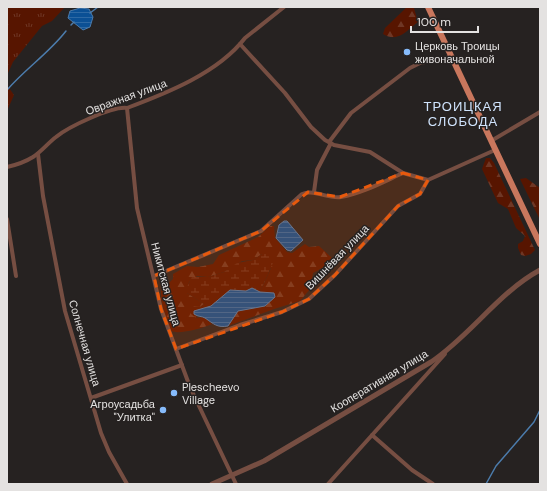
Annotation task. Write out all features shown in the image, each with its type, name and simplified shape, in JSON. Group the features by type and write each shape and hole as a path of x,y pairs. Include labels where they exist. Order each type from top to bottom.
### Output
{"main road":[{"path":"428,7 540,244"}],"street":[{"name":"Овражная улица","path":"7,167 38,154 58,136 73,127 102,114 122,107 127,108 161,95 209,70 245,38 284,7"},
{"path":"240,44 285,93 311,127 330,143 370,152 403,174 428,180 495,150"},
{"path":"314,192 316,170 330,143 351,113 410,68 420,63 451,57"},
{"name":"Никитская улица","path":"127,108 137,208 161,309 190,387 236,484"},
{"path":"491,140 540,112"},
{"name":"Солнечная улица","path":"38,154 43,196 65,311 101,433 109,452 127,484"},
{"path":"154,276 261,231 302,194 314,192 340,197 359,192 403,174"},
{"name":"Вишнёвая улица","path":"176,349 240,325 282,312 309,299 336,275 398,206 420,194 428,180"},
{"path":"7,219 16,276"},
{"name":"Кооперативная улица","path":"212,484 264,461 447,352 517,285 540,270"},
{"path":"328,484 447,352"},
{"path":"91,398 182,365"},
{"path":"372,435 412,470 433,484"}],"highlighted area":[{"path":"403,173 428,180 420,194 398,206 335,275 309,299 282,312 176,349 161,309 154,276 261,231 308,192 340,197"}],"green space":[{"path":"7,7 65,7 52,21 42,26 13,62 8,73 7,85"},
{"path":"407,7 414,8 418,22 398,37 383,34 385,28"},
{"path":"7,85 14,95 7,111"},
{"path":"486,158 490,158 494,163 535,250 531,254 525,256 521,255 518,244 523,241 525,236 516,228 508,209 498,203 482,169"},
{"path":"526,178 540,188 540,220 520,179"},
{"path":"270,226 274,226 275,238 287,252 292,253 305,244 309,247 319,246 331,257 333,262 313,273 310,289 300,301 228,326 238,311 265,306 260,292 271,268 262,254 253,260 242,261 224,272 208,277 197,276 189,282 187,293 204,304 200,307 196,318 204,317 212,324 185,332 171,331 161,300 164,282 169,283 173,279 173,274 187,266 198,267 213,264 219,255 258,237"},
{"path":"262,254 268,254 273,263 260,292 252,288 246,291 230,290 211,306 194,314 197,317 196,318 191,314 191,310 194,306 200,307 204,304 187,293 187,287 192,277 208,277 224,272 237,263 253,260"}],"water":[{"path":"80,8 89,9 93,17 90,27 83,30 68,18 70,11"},
{"path":"284,221 287,221 303,240 291,251 287,250 276,238 279,225"},
{"path":"252,288 260,292 274,293 275,297 265,306 238,311 228,326 218,326 204,317 194,314 194,311 211,306 230,290 246,291"}],"waterway":[{"path":"90,13 98,7"},
{"path":"71,25 74,22"},
{"path":"7,90 52,47 66,31"},
{"path":"486,484 496,466 534,422 540,410"}],"place":[{"name":"Церковь Троицы живоначальной","path":"407,52"},
{"name":"Plescheevo Village","path":"174,393"},
{"name":"Агроусадьба \"Улитка\"","path":"163,410"}],"district":[{"name":"ТРОИЦКАЯ СЛОБОДА","path":"463,114"}]}
